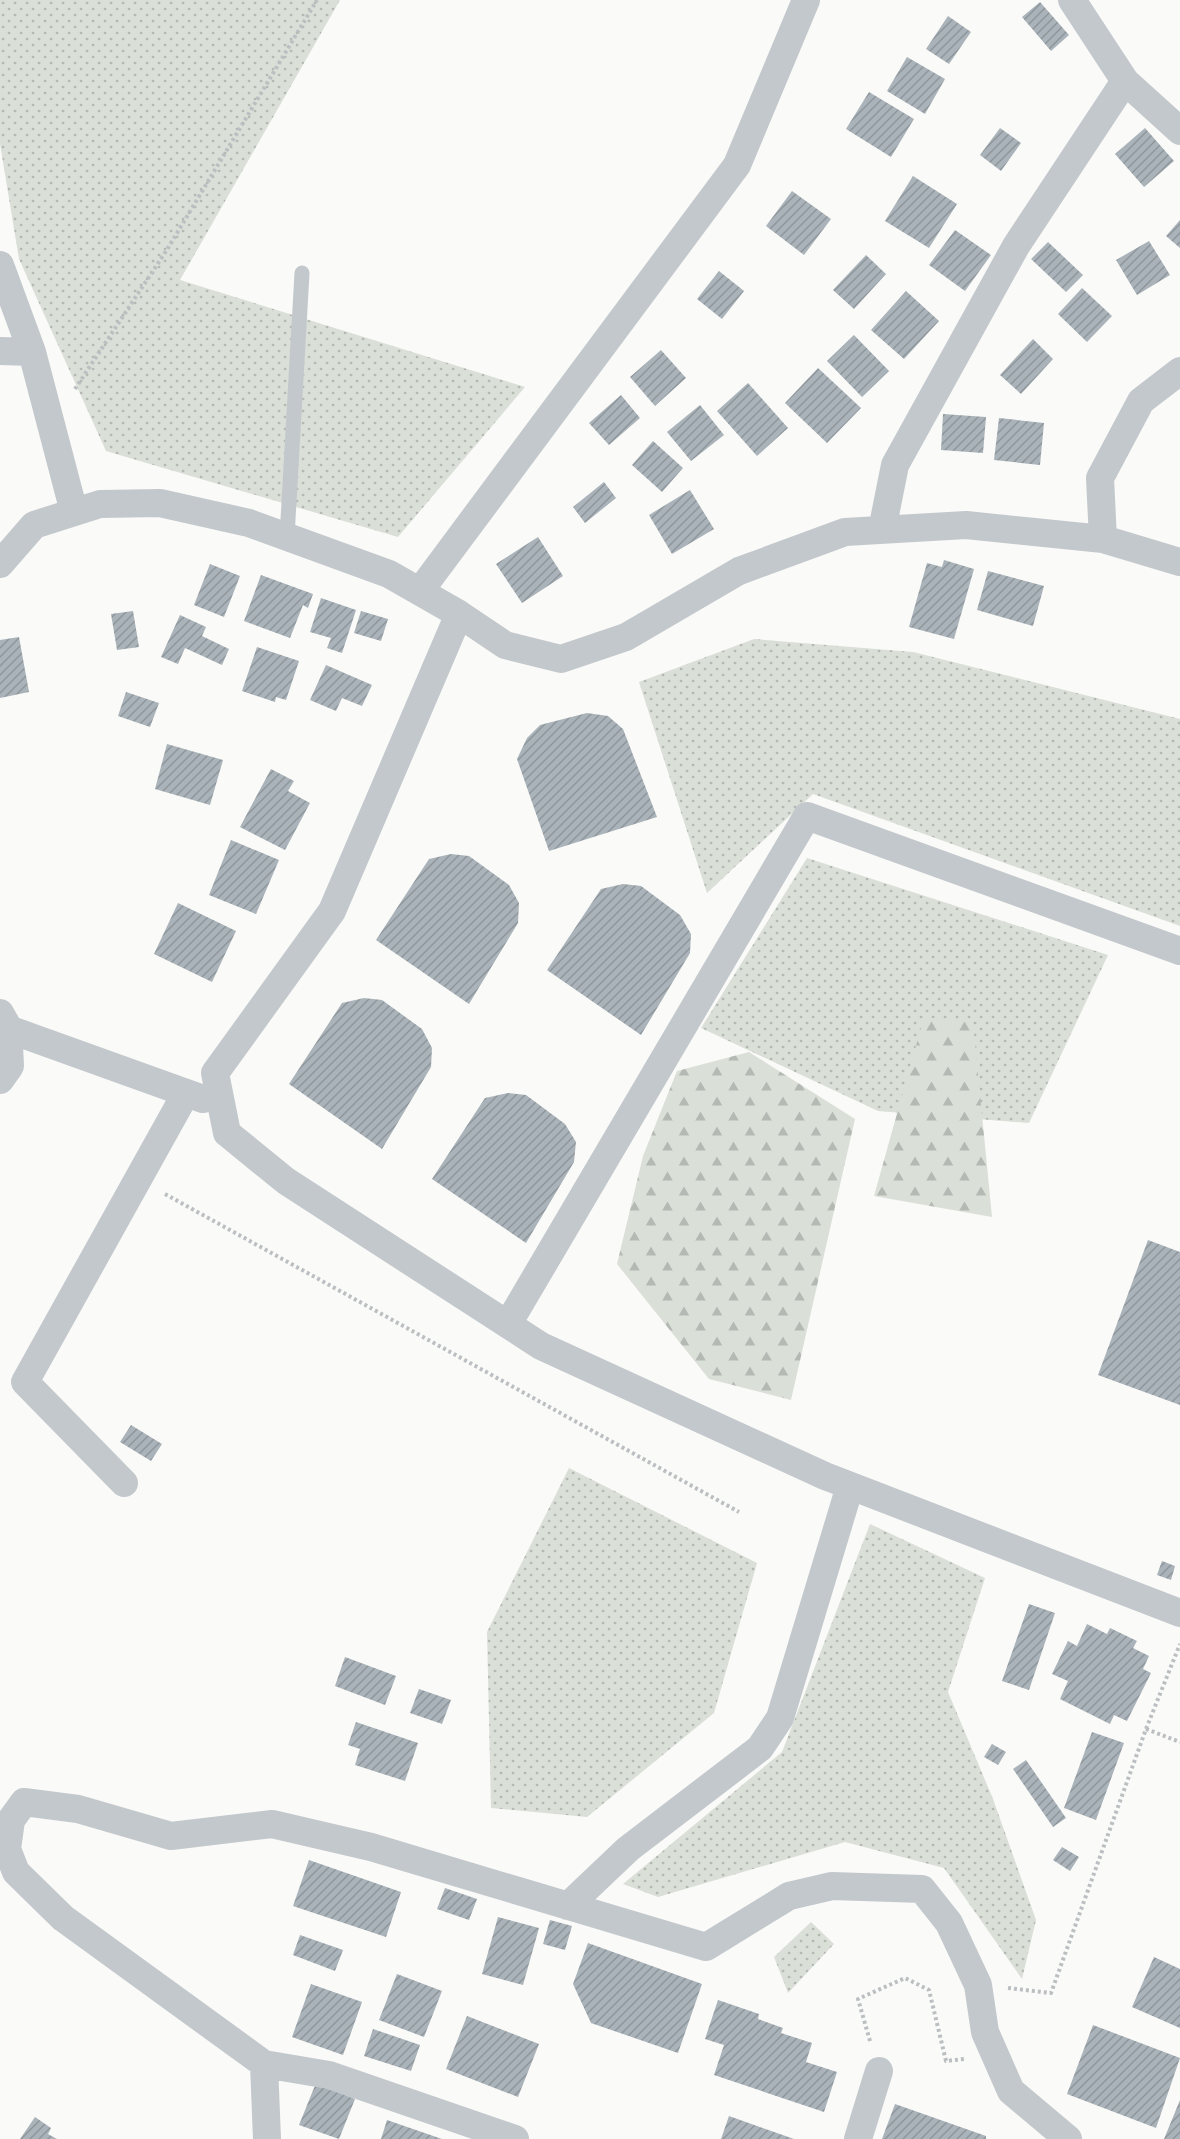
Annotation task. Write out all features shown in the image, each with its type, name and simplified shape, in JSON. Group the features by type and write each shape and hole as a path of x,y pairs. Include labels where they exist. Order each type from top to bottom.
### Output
{"street":[{"path":"420,591 737,165 806,0"},
{"path":"1072,0 1125,81 1180,131"},
{"path":"882,530 895,465 1016,246 1125,81"},
{"path":"0,265 32,352 74,512"},
{"path":"0,351 32,352"},
{"path":"1103,539 1100,478 1141,401 1180,370"},
{"path":"0,564 34,525 100,504 160,503 249,523 388,574 459,614 505,645 561,659 626,637 739,571 845,532 966,525 1103,539 1180,562"},
{"path":"459,614 332,911 215,1072 227,1133 286,1181 541,1346 850,1486 1180,1613"},
{"path":"508,1324 807,816 1180,951"},
{"path":"5,1073 3,1022 222,1106"},
{"path":"124,1483 25,1382 186,1093"},
{"path":"568,1906 628,1849 760,1748 780,1718 850,1486"},
{"path":"514,2139 329,2075 264,2064 63,1918 16,1872 6,1849 10,1820 24,1802 78,1809 171,1836 272,1824 371,1847 706,1947 789,1896 832,1886 922,1889 950,1923 978,1985 985,2032 1011,2091 1068,2139"},
{"path":"264,2064 267,2139"},
{"path":"858,2139 879,2071"}],"lane":[{"path":"287,537 302,273"}],"path":[{"path":"52,423 168,248 318,0"},
{"path":"138,1179 740,1512"},
{"path":"978,1985 1051,1993 1146,1729 1180,1644"},
{"path":"1146,1729 1180,1742"},
{"path":"879,2071 858,1999 905,1978 929,1990 946,2061 995,2055"}],"green space":[{"path":"0,0 340,0 180,280 525,387 398,537 106,451 19,259 0,144"},
{"path":"754,639 913,652 1180,719 1180,926 813,794 707,893 639,682"},
{"path":"807,858 1108,955 1029,1123 878,1111 701,1028"},
{"path":"924,1017 973,1023 992,1217 874,1196"},
{"path":"749,1052 855,1119 791,1400 709,1379 617,1264 643,1156 677,1071"},
{"path":"569,1468 757,1563 714,1713 587,1817 491,1808 487,1632"},
{"path":"870,1524 985,1578 948,1692 993,1799 1036,1920 1022,1979 944,1868 845,1842 658,1897 623,1884 782,1752"},
{"path":"811,1922 834,1944 788,1993 774,1957"}],"building":[{"path":"1040,2 1069,35 1051,51 1022,17"},
{"path":"948,16 971,32 949,64 926,49"},
{"path":"907,57 945,79 925,114 887,91"},
{"path":"869,92 914,119 891,157 846,129"},
{"path":"1000,128 1021,143 1001,171 980,155"},
{"path":"1145,128 1174,161 1144,187 1115,154"},
{"path":"913,176 957,204 929,248 885,221"},
{"path":"792,191 831,219 804,255 766,226"},
{"path":"1180,220 1180,248 1166,236"},
{"path":"955,230 991,255 965,291 929,265"},
{"path":"1149,241 1170,275 1137,295 1116,260"},
{"path":"1048,242 1083,275 1066,292 1031,259"},
{"path":"866,255 886,274 854,309 833,290"},
{"path":"719,271 744,291 722,319 697,299"},
{"path":"1082,288 1112,316 1087,342 1058,314"},
{"path":"906,291 939,321 904,359 871,330"},
{"path":"854,335 889,371 862,397 827,361"},
{"path":"1033,339 1053,359 1021,394 1000,375"},
{"path":"661,350 686,378 655,406 630,377"},
{"path":"818,368 861,408 827,443 785,403"},
{"path":"748,383 788,428 757,456 717,411"},
{"path":"621,395 640,418 609,445 589,423"},
{"path":"700,405 724,435 691,461 667,432"},
{"path":"943,414 986,417 983,453 941,450"},
{"path":"999,418 1044,423 1040,465 994,460"},
{"path":"653,441 683,468 662,492 632,465"},
{"path":"604,482 616,498 585,523 573,507"},
{"path":"690,490 714,529 672,554 649,515"},
{"path":"538,537 563,576 522,603 496,564"},
{"path":"944,560 974,569 954,639 909,627 927,563 942,567"},
{"path":"210,564 240,576 224,617 194,605"},
{"path":"988,571 1044,586 1033,626 977,610"},
{"path":"261,575 313,594 308,608 303,605 290,638 244,621"},
{"path":"321,598 356,610 342,653 327,648 331,638 310,632"},
{"path":"133,611 139,647 117,650 111,614"},
{"path":"361,611 388,619 381,641 354,633"},
{"path":"180,615 206,627 202,636 229,649 222,665 185,648 178,664 161,657"},
{"path":"19,637 29,692 0,698 0,640"},
{"path":"257,647 299,661 286,700 276,697 275,702 242,691"},
{"path":"326,665 372,685 362,706 342,698 336,711 310,700"},
{"path":"126,692 159,703 150,727 118,716"},
{"path":"587,713 608,716 623,729 657,817 549,851 517,759 527,738 540,725"},
{"path":"167,744 223,760 210,805 155,789"},
{"path":"271,769 294,781 288,791 310,803 285,850 240,827"},
{"path":"231,840 279,860 256,914 209,895"},
{"path":"451,854 469,856 509,885 519,903 518,923 469,1004 376,940 429,859"},
{"path":"623,884 641,886 680,915 691,934 690,953 641,1035 547,970 601,889"},
{"path":"178,903 236,931 212,982 154,954"},
{"path":"364,998 382,1000 422,1029 432,1048 431,1067 382,1149 289,1084 342,1003"},
{"path":"508,1093 526,1095 565,1124 576,1142 574,1162 526,1243 432,1179 485,1098"},
{"path":"1148,1240 1180,1252 1180,1405 1098,1375"},
{"path":"131,1425 162,1444 151,1461 120,1442"},
{"path":"1162,1561 1175,1566 1171,1580 1157,1575"},
{"path":"1029,1604 1055,1613 1029,1690 1002,1681"},
{"path":"1087,1624 1107,1634 1110,1628 1137,1641 1133,1648 1149,1656 1143,1669 1151,1673 1127,1721 1114,1715 1110,1724 1060,1699 1068,1681 1052,1674 1068,1641 1077,1646"},
{"path":"345,1657 396,1676 385,1705 335,1686"},
{"path":"419,1689 451,1700 442,1724 410,1713"},
{"path":"356,1722 418,1743 405,1781 355,1765 360,1749 348,1745"},
{"path":"1092,1732 1124,1743 1096,1820 1064,1808"},
{"path":"992,1744 1006,1752 998,1765 984,1757"},
{"path":"1026,1760 1066,1818 1053,1827 1013,1769"},
{"path":"1062,1847 1079,1857 1070,1871 1053,1860"},
{"path":"309,1860 401,1892 386,1937 293,1906"},
{"path":"445,1888 477,1899 469,1920 437,1909"},
{"path":"498,1917 539,1928 523,1985 482,1974"},
{"path":"550,1920 572,1926 565,1950 543,1944"},
{"path":"300,1935 343,1950 335,1971 293,1955"},
{"path":"588,1943 702,1984 678,2053 591,2023 573,1984"},
{"path":"1154,1957 1180,1969 1180,2028 1132,2007"},
{"path":"397,1974 442,1991 424,2037 379,2020"},
{"path":"311,1984 362,2002 343,2055 292,2037"},
{"path":"718,2000 759,2014 758,2019 783,2028 781,2033 812,2043 806,2062 837,2072 824,2112 714,2075 724,2045 705,2039"},
{"path":"467,2016 539,2044 518,2097 446,2069"},
{"path":"1093,2025 1180,2058 1156,2128 1067,2094"},
{"path":"373,2029 420,2045 411,2071 364,2056"},
{"path":"316,2083 355,2099 339,2139 299,2125"},
{"path":"1180,2100 1180,2139 1164,2139"},
{"path":"895,2104 986,2136 986,2139 882,2139"},
{"path":"729,2116 794,2139 721,2139"},
{"path":"35,2117 51,2128 48,2134 57,2139 20,2139"},
{"path":"387,2120 442,2139 381,2139"}]}
